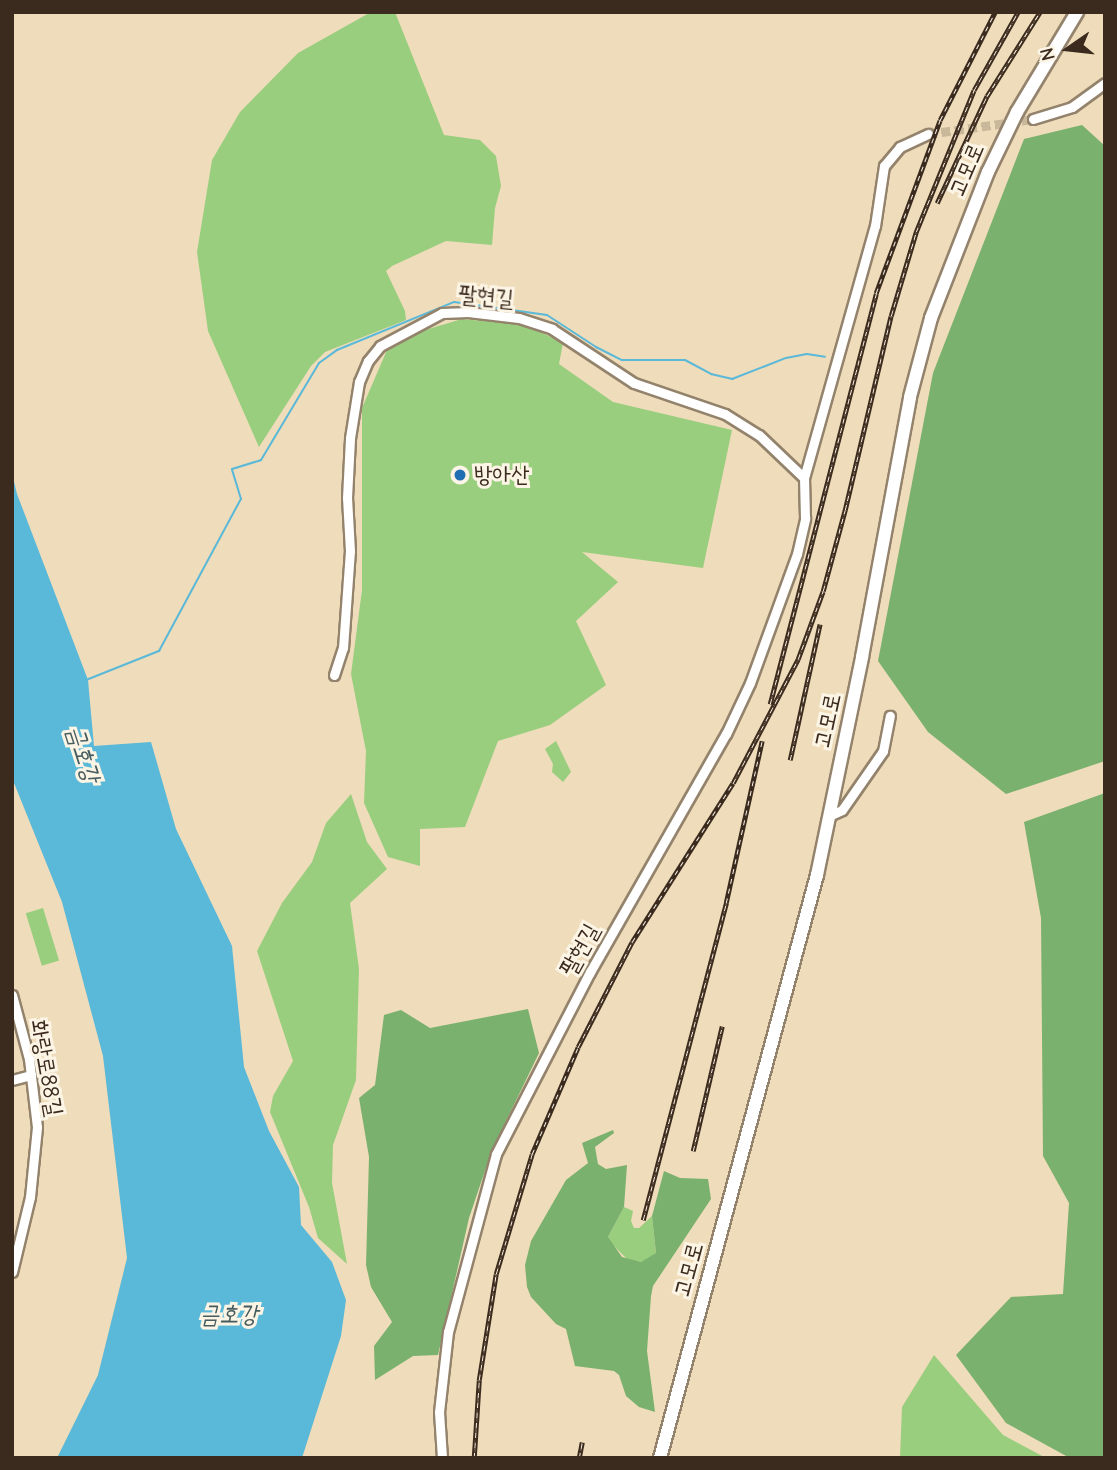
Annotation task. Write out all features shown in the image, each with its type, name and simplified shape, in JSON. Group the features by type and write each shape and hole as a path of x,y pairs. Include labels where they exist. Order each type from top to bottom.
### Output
{"main road":[{"name":"고모로","path":"660,1458 817,875 908,409 931,318 988,172 1017,112 1077,12"}],"street":[{"path":"1033,119 1072,107 1105,83"},
{"name":"팔현길","path":"442,1458 439,1412 448,1332 496,1154 590,972 713,756 750,683 797,554 805,518 804,478 875,226 884,166 900,147 928,134"},
{"name":"팔현길","path":"334,676 344,634 350,551 347,498 350,439 359,382 368,361 380,346 442,313 468,312 519,318 552,329 634,383 725,414 759,435 804,478"},
{"path":"829,816 842,810 883,751 890,716"},
{"name":"화랑로88길","path":"12,995 31,1075 37,1127 30,1197 12,1272"},
{"path":"12,1080 31,1075"},
{"path":"12,1226 24,1226"}],"green space":[{"path":"371,12 395,12 444,135 480,140 496,156 501,186 495,208 492,245 446,241 386,271 405,311 406,320 325,352 311,366 259,447 208,331 197,252 212,160 240,112 298,53"},
{"path":"1082,125 1105,146 1105,761 1006,794 928,732 878,661 933,373 1024,139"},
{"path":"462,319 526,325 563,343 559,364 613,402 732,430 703,568 582,552 618,582 576,621 606,685 550,725 498,741 465,827 420,829 420,866 388,857 364,803 366,751 351,674 362,590 362,408 387,350 425,330"},
{"path":"556,741 571,772 563,782 552,772 553,764 545,749"},
{"path":"1105,793 1105,1458 1077,1458 1068,1457 1006,1423 956,1355 1011,1297 1063,1294 1069,1203 1043,1156 1041,918 1024,822"},
{"path":"351,794 367,842 387,869 350,903 359,969 356,1080 333,1145 332,1183 347,1264 318,1238 309,1207 270,1112 273,1096 293,1061 257,951 282,903 312,862 326,823"},
{"path":"43,908 59,961 42,966 26,913"},
{"path":"528,1009 539,1053 492,1150 469,1218 438,1355 413,1356 375,1380 374,1346 392,1322 371,1287 366,1265 369,1157 359,1098 375,1085 384,1015 401,1010 430,1028"},
{"path":"613,1130 614,1133 595,1147 598,1164 606,1169 627,1165 624,1207 608,1237 622,1257 641,1262 656,1253 652,1216 664,1171 680,1178 708,1179 711,1199 653,1286 647,1351 655,1412 639,1407 626,1396 619,1375 614,1371 575,1366 566,1329 556,1324 531,1297 527,1287 525,1265 531,1241 566,1180 588,1163 582,1143"},
{"path":"624,1207 633,1211 631,1221 634,1228 639,1228 652,1216 656,1253 649,1259 641,1262 628,1260 609,1241 608,1237"},
{"path":"934,1355 1003,1435 1046,1458 900,1458 902,1407"}],"water":[{"name":"금호강","path":"12,473 17,494 88,680 94,746 151,742 176,829 232,946 244,1067 269,1131 299,1187 301,1225 332,1262 346,1300 341,1336 302,1458 57,1458 98,1375 127,1258 103,1056 62,902 12,778"}],"waterway":[{"path":"86,680 159,651 241,499 232,469 261,460 319,363 337,350 454,302 547,315 596,347 622,360 685,360 711,374 732,379 786,358 807,354 825,357"}],"tunnel":[{"path":"928,134 1033,119"}],"railway":[{"path":"770,704 876,293 940,120 995,12"},
{"path":"474,1458 479,1380 496,1274 532,1154 578,1047 632,942 733,783 798,659 823,591 891,316 916,232 974,90 1018,12"},
{"path":"937,203 987,96 1040,12"},
{"path":"790,760 820,624"},
{"path":"643,1220 726,903 762,741"},
{"path":"693,1151 722,1026"},
{"path":"579,1458 582,1442"}],"place":[{"name":"방아산","path":"460,475"}]}
